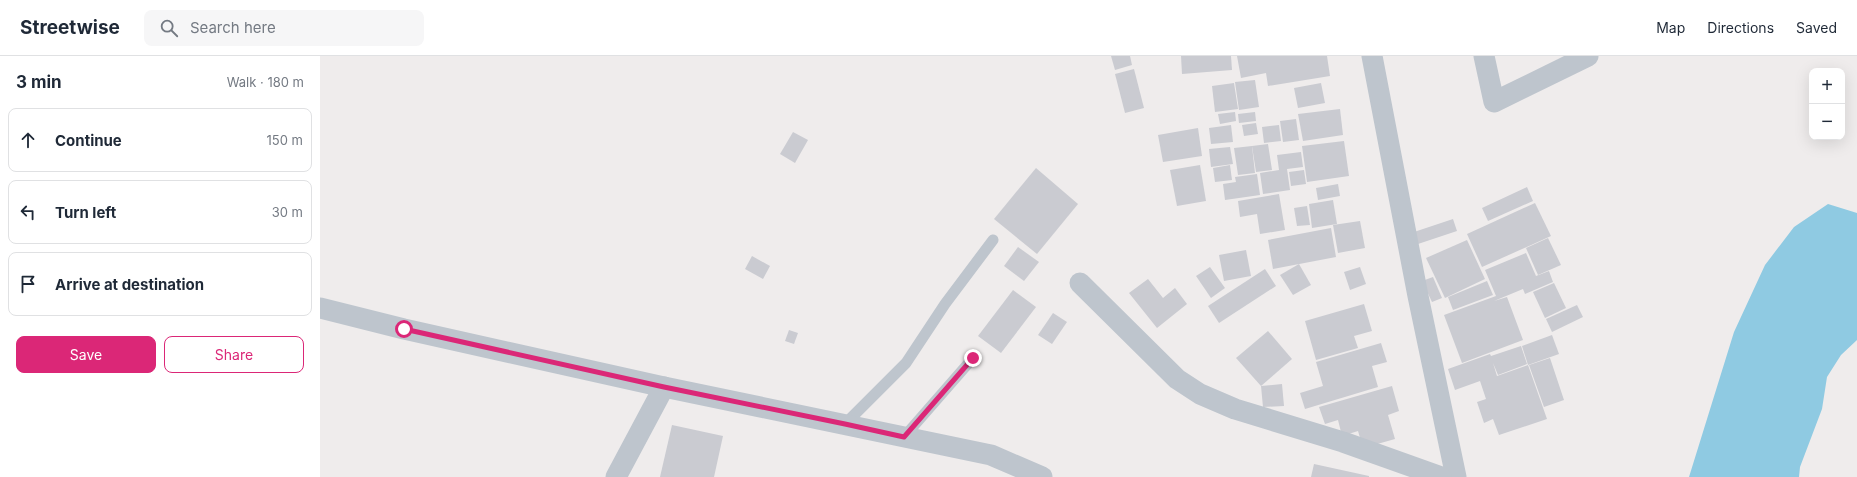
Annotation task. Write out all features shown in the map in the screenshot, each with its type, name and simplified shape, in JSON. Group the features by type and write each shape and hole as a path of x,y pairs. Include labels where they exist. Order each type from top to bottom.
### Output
{"street":[{"path":"1372,56 1418,296 1456,477"},
{"path":"1484,56 1494,102 1588,56"},
{"path":"1080,283 1178,379 1200,394 1235,409 1336,440 1441,477"},
{"path":"320,308 404,329 664,387 991,455 1042,477"},
{"path":"616,477 664,387"}],"lane":[{"path":"845,424 906,363 945,304 993,240"},
{"path":"904,437 973,358"}],"water":[{"path":"1828,204 1857,213 1857,340 1841,355 1827,377 1822,409 1800,467 1799,477 1689,477 1734,332 1765,265 1794,227"}],"building":[{"path":"1111,56 1130,56 1132,65 1115,70"},
{"path":"1181,56 1231,56 1232,70 1182,74"},
{"path":"1237,56 1327,56 1330,76 1268,86 1266,73 1241,78"},
{"path":"1134,69 1144,108 1125,113 1115,74"},
{"path":"1255,80 1259,107 1239,110 1235,82"},
{"path":"1234,83 1238,109 1215,112 1212,86"},
{"path":"1321,83 1325,103 1298,108 1294,88"},
{"path":"1340,109 1343,135 1303,141 1298,114"},
{"path":"1235,112 1236,121 1220,124 1218,114"},
{"path":"1255,112 1256,121 1239,123 1238,114"},
{"path":"1296,119 1299,140 1283,142 1280,121"},
{"path":"1256,123 1258,134 1244,136 1242,125"},
{"path":"1231,125 1233,142 1211,144 1209,128"},
{"path":"1279,125 1281,141 1264,143 1262,127"},
{"path":"1198,128 1202,156 1163,162 1158,135"},
{"path":"793,132 808,140 795,163 780,154"},
{"path":"1344,141 1349,176 1307,182 1302,146"},
{"path":"1268,144 1272,170 1256,172 1252,146"},
{"path":"1252,146 1255,173 1238,175 1234,148"},
{"path":"1230,147 1233,164 1211,167 1209,149"},
{"path":"1301,152 1303,167 1287,169 1290,190 1263,194 1260,173 1279,170 1277,155"},
{"path":"1200,165 1206,201 1177,206 1170,170"},
{"path":"1230,165 1232,180 1215,182 1213,168"},
{"path":"1036,168 1078,204 1037,254 994,219"},
{"path":"1304,170 1306,184 1291,186 1289,172"},
{"path":"1257,174 1260,195 1225,200 1223,184 1236,182 1235,177"},
{"path":"1338,184 1340,196 1318,200 1316,188"},
{"path":"1527,187 1533,201 1488,221 1482,208"},
{"path":"1279,194 1285,230 1260,234 1257,214 1240,217 1238,201"},
{"path":"1333,200 1337,224 1312,228 1309,204"},
{"path":"1535,203 1551,236 1482,267 1467,234"},
{"path":"1307,206 1310,225 1297,226 1294,208"},
{"path":"1453,219 1457,231 1418,244 1414,232"},
{"path":"1360,221 1365,248 1338,253 1333,225"},
{"path":"1331,228 1336,257 1273,269 1268,240"},
{"path":"1548,238 1561,265 1538,275 1526,248"},
{"path":"1467,240 1485,279 1445,298 1426,258"},
{"path":"1018,247 1039,262 1024,281 1004,266"},
{"path":"1246,250 1251,276 1224,281 1219,255"},
{"path":"1526,253 1536,276 1549,271 1553,282 1525,294 1523,289 1494,301 1507,297 1523,340 1462,363 1444,315 1496,296 1485,270"},
{"path":"752,256 770,266 763,279 745,269"},
{"path":"1299,264 1311,285 1293,295 1280,275"},
{"path":"1210,267 1225,288 1211,298 1196,276"},
{"path":"1360,267 1366,284 1350,290 1344,272"},
{"path":"1265,269 1276,286 1219,323 1208,306"},
{"path":"1433,277 1442,298 1432,302 1422,281"},
{"path":"1148,279 1163,298 1175,288 1187,304 1157,328 1129,293"},
{"path":"1487,281 1493,295 1453,310 1448,297"},
{"path":"1554,283 1566,308 1545,318 1533,292"},
{"path":"1013,290 1036,307 1001,353 978,336"},
{"path":"1364,304 1372,331 1354,336 1358,348 1316,360 1305,321"},
{"path":"1577,305 1583,317 1552,332 1546,319"},
{"path":"1053,313 1067,322 1052,344 1038,335"},
{"path":"789,330 798,333 794,344 785,341"},
{"path":"1268,331 1292,359 1261,386 1236,358"},
{"path":"1552,335 1559,354 1528,365 1522,346"},
{"path":"1381,343 1387,362 1372,366 1378,387 1305,409 1300,393 1323,386 1316,362"},
{"path":"1521,346 1527,364 1498,375 1493,363 1497,376 1528,365 1547,419 1499,435 1493,419 1484,423 1477,402 1486,399 1480,381 1455,390 1448,369 1490,354 1491,356"},
{"path":"1550,358 1564,400 1544,407 1529,365"},
{"path":"1282,384 1284,406 1263,407 1261,386"},
{"path":"1392,386 1399,411 1388,415 1395,439 1363,448 1358,431 1342,436 1338,420 1325,424 1319,407"},
{"path":"672,425 723,436 714,477 660,477"},
{"path":"1314,464 1369,476 1369,477 1311,477"}],"route":[{"path":"404,329 664,387 904,437 973,358"}]}
